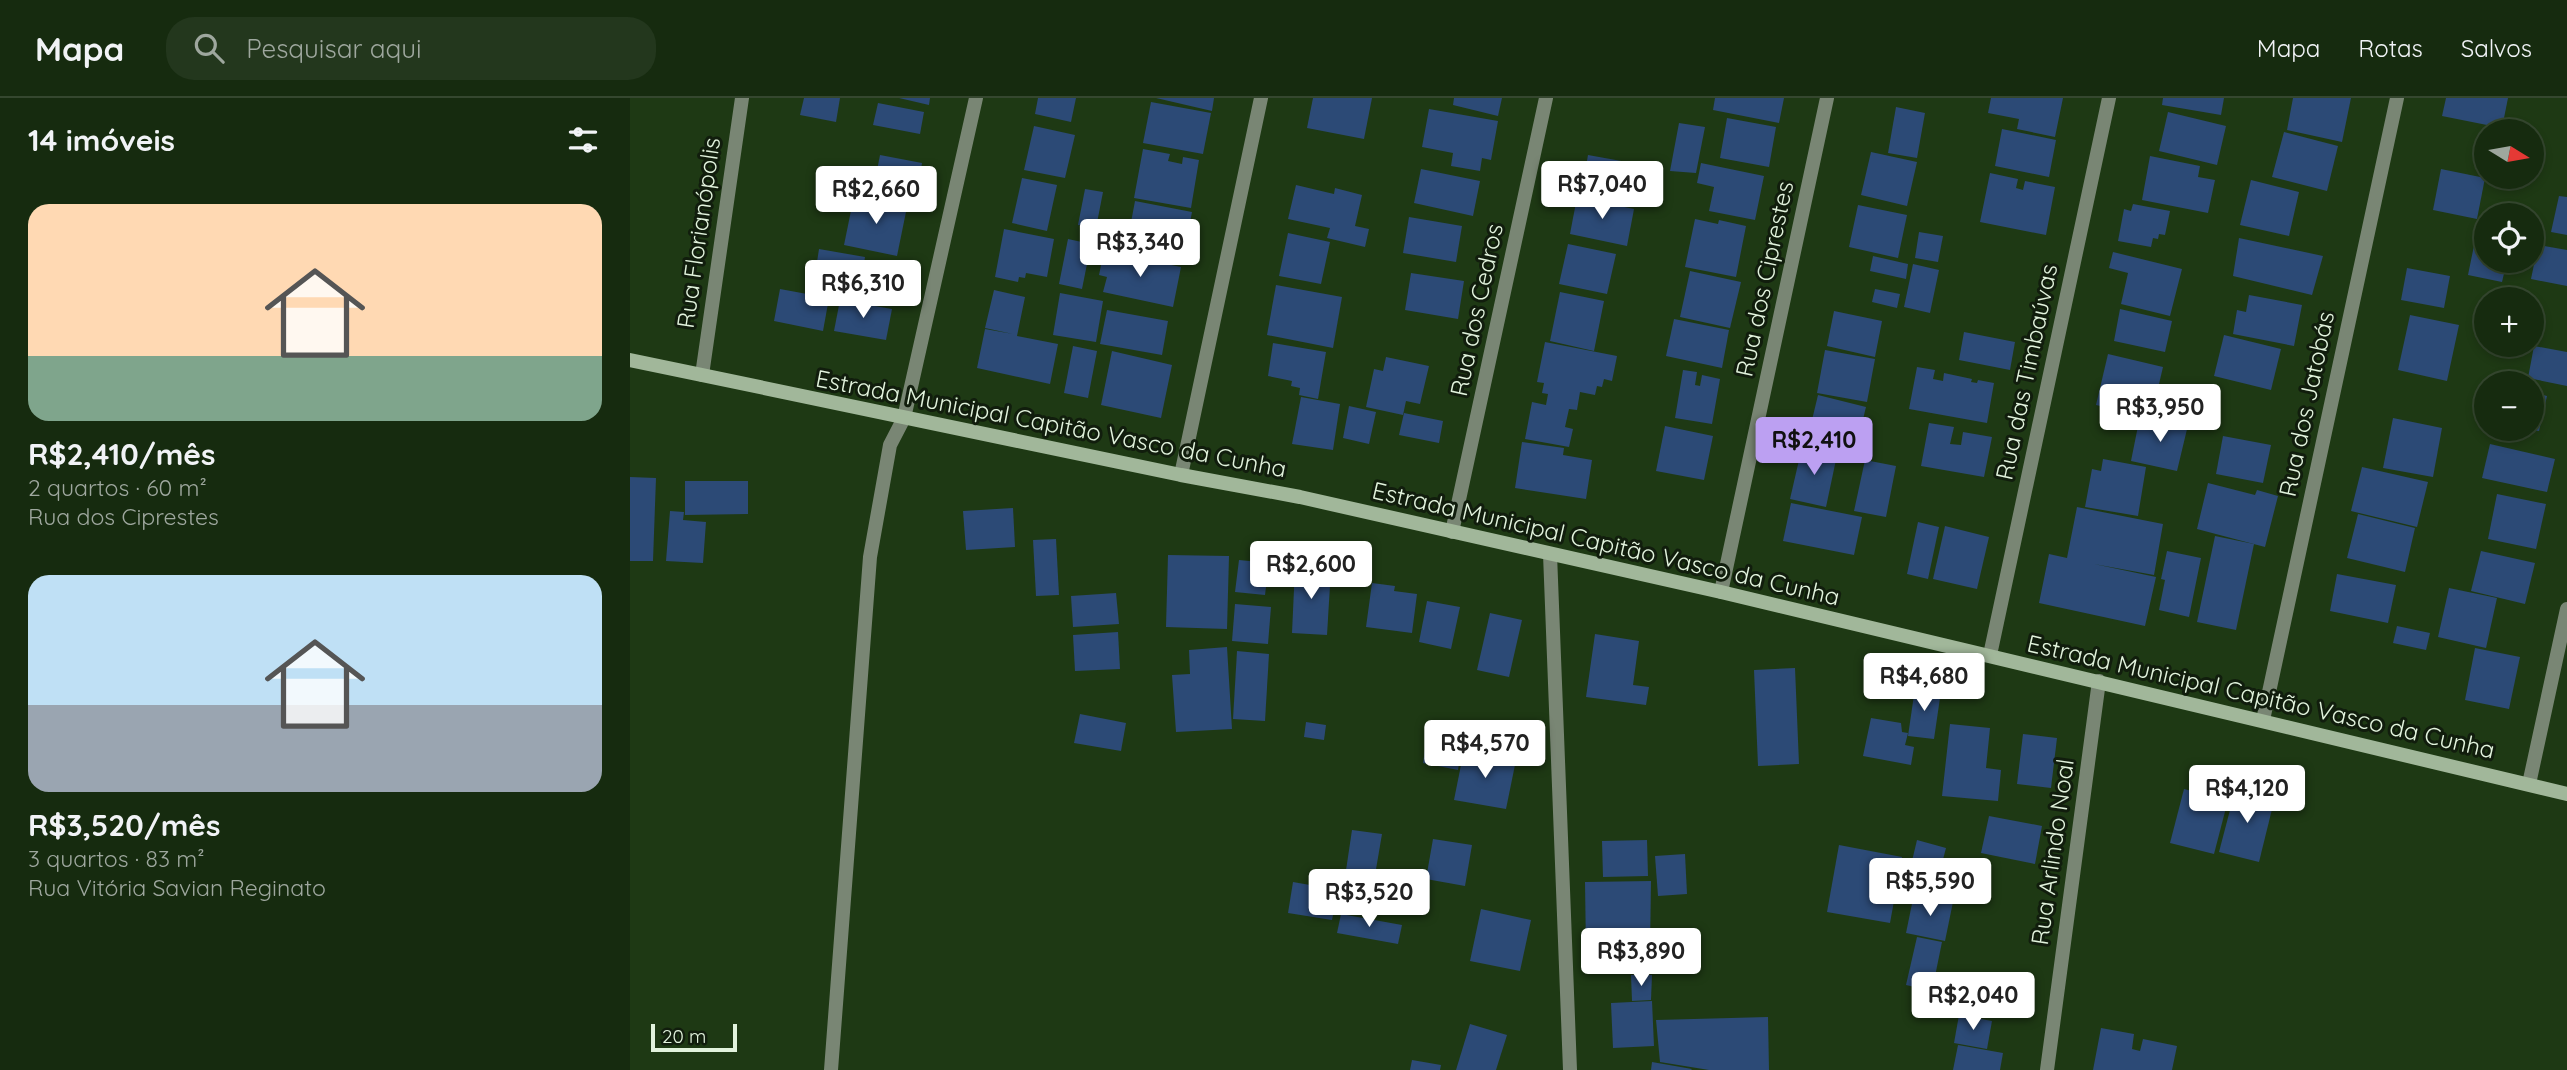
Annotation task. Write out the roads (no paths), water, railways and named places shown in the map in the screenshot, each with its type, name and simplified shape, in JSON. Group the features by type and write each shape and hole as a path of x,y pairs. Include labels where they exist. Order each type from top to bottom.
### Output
{"main road":[{"name":"Estrada Municipal Capitão Vasco da Cunha","path":"630,360 1300,498 1721,592 2567,794"}],"street":[{"name":"Rua Florianópolis","path":"702,375 742,98"},
{"path":"831,1070 870,557 890,445 904,418 976,98"},
{"path":"1181,475 1261,98"},
{"name":"Rua dos Cedros","path":"1452,532 1546,98"},
{"name":"Rua dos Ciprestes","path":"1721,592 1827,98"},
{"name":"Rua das Timbaúvas","path":"1990,655 2109,98"},
{"name":"Rua dos Jatobás","path":"2263,720 2397,98"},
{"path":"1550,554 1570,1070"},
{"path":"2529,784 2567,609"},
{"name":"Rua Arlindo Noal","path":"2047,1070 2099,681"}]}
